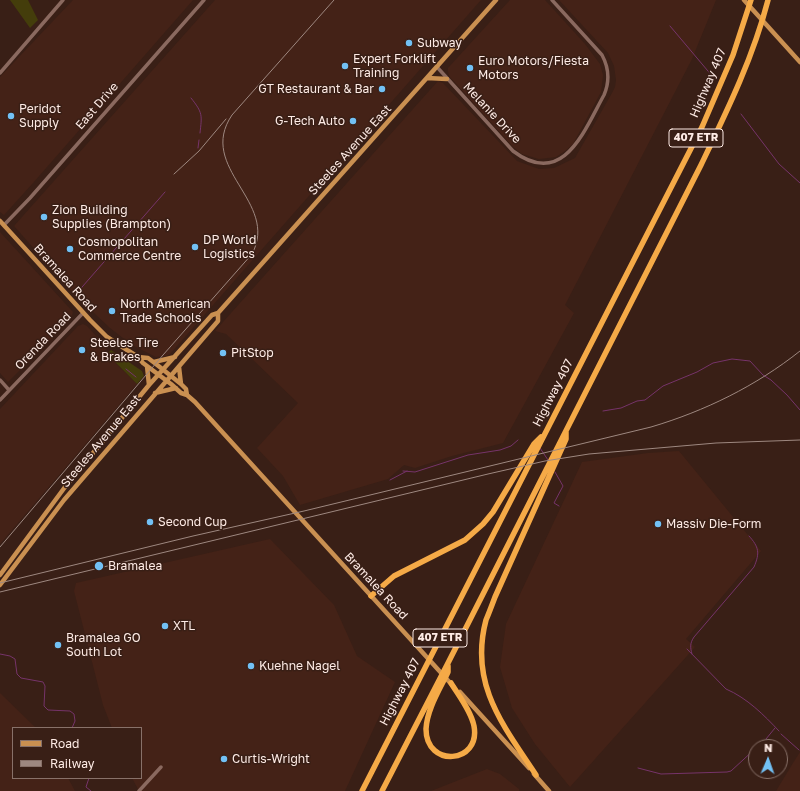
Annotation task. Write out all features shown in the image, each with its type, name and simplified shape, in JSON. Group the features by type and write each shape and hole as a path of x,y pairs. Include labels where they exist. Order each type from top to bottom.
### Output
{"highway":[{"name":"Highway 407","path":"362,791 702,127 732,55 751,0"},
{"name":"407 ETR","path":"382,791 701,165 728,109 753,47 768,0"},
{"path":"536,775 503,725 491,703 484,679 482,657 483,637 486,620 495,597 566,439 566,429"},
{"path":"371,596 394,576 465,540 483,524 493,512 534,444 544,434"},
{"path":"448,663 448,672 429,714 427,733 429,744 434,750 442,755 453,757 458,756 468,750 473,742 475,733 472,720 450,683"}],"main road":[{"name":"Steeles Avenue East","path":"0,575 58,496 149,385 212,316 218,313 496,0"},
{"path":"744,0 800,62"},
{"path":"427,78 447,79"},
{"name":"Bramalea Road","path":"0,221 83,313 112,341 138,357 143,363 159,374 181,394 187,395"},
{"name":"Steeles Avenue East","path":"0,585 64,500 218,321 218,313"},
{"name":"Bramalea Road","path":"138,357 148,358 182,384 186,389 187,395 550,791"},
{"path":"154,362 175,357"},
{"path":"147,366 149,385"},
{"path":"179,366 182,384"},
{"path":"155,393 176,388"},
{"path":"58,496 64,500"}],"street":[{"path":"0,72 63,0"},
{"name":"East Drive","path":"4,225 30,198 204,0"},
{"name":"Melanie Drive","path":"437,67 513,151 521,157 532,162 547,163 562,158 569,153 580,139 604,95 608,83 608,70 602,55 552,0"},
{"name":"Orenda Road","path":"0,400 83,313"},
{"path":"0,380 9,390"},
{"path":"139,791 161,767"}],"shaded area":[{"path":"10,0 28,0 38,20 30,28"},
{"path":"73,0 193,0 4,215 0,212 0,77"},
{"path":"215,0 481,0 170,354 156,357 132,345 110,328 76,296 14,226"},
{"path":"510,0 545,0 585,44 600,64 603,75 601,92 573,144 556,157 539,159 522,154 513,147 449,76 448,68"},
{"path":"559,0 716,0 692,59 565,305 574,313 503,443 452,456 415,468 404,465 388,479 300,505 283,476 257,448 298,403 226,334 215,331 438,81 443,83 517,161 539,169 554,168 575,158 612,93 616,80 614,66 608,53"},
{"path":"0,232 73,312 71,318 8,382 0,373"},
{"path":"83,324 87,326 108,347 104,352 137,384 0,544 0,409 78,326"},
{"path":"111,350 142,371 144,376 137,384 107,354"},
{"path":"679,451 761,551 686,639 695,647 570,787 535,744 512,708 500,667 506,624 582,462 648,453"},
{"path":"270,539 334,605 357,656 395,682 345,791 139,791 133,779 142,779 142,727 112,727 103,705 74,591 76,583"},
{"path":"0,693 35,727 12,727 12,779 69,779 75,791 0,791"},
{"path":"800,752 800,791 776,791 783,779 788,779 788,771"},
{"path":"487,769 500,774 519,789 519,791 431,791"}],"waterway":[{"path":"670,26 713,77"},
{"path":"191,98 201,114 200,133"},
{"path":"741,114 779,164 800,183"},
{"path":"198,148 199,140"},
{"path":"76,294 165,192"},
{"path":"603,411 621,408 637,401 645,400 663,386 697,372 713,363 732,359 750,361 763,375 771,380 787,395 800,410"},
{"path":"126,369 136,377"},
{"path":"403,471 415,472 468,455 500,450 511,446 518,440"},
{"path":"540,448 548,460"},
{"path":"390,480 407,471"},
{"path":"555,472 563,486 554,503 559,506"},
{"path":"692,654 691,645 694,637 754,567 758,550 749,536"},
{"path":"687,649 726,689 748,702 779,731"},
{"path":"0,654 10,656 15,659 17,674 21,678 43,682 45,686 44,706 48,710 70,711 74,714 75,721 72,727"},
{"path":"766,739 775,728"},
{"path":"781,734 799,750"},
{"path":"638,768 661,774 727,772 731,771 748,755"},
{"path":"89,779 86,787 91,791"}],"railway":[{"path":"0,547 163,355 252,254 258,235 256,218 230,169 224,152 224,134 232,115 334,0"},
{"path":"174,174 199,151 226,119"},
{"path":"0,583 651,427 671,421 729,396 766,375 800,351"},
{"path":"0,592 545,461 589,454 716,443 800,440"}],"place":[{"name":"Subway","path":"409,43"},
{"name":"Expert Forklift Training","path":"345,66"},
{"name":"Euro Motors/Fiesta Motors","path":"470,68"},
{"name":"GT Restaurant & Bar","path":"382,89"},
{"name":"Peridot Supply","path":"11,116"},
{"name":"G-Tech Auto","path":"353,121"},
{"name":"Zion Building Supplies (Brampton)","path":"44,217"},
{"name":"DP World Logistics","path":"195,247"},
{"name":"Cosmopolitan Commerce Centre","path":"70,249"},
{"name":"North American Trade Schools","path":"112,311"},
{"name":"Steeles Tire & Brakes","path":"82,350"},
{"name":"PitStop","path":"223,353"},
{"name":"Second Cup","path":"150,522"},
{"name":"Massiv Die-Form","path":"658,524"},
{"name":"Bramalea","path":"99,566"},
{"name":"XTL","path":"165,626"},
{"name":"Bramalea GO South Lot","path":"58,645"},
{"name":"Kuehne Nagel","path":"251,666"},
{"name":"Curtis-Wright","path":"224,759"}]}
